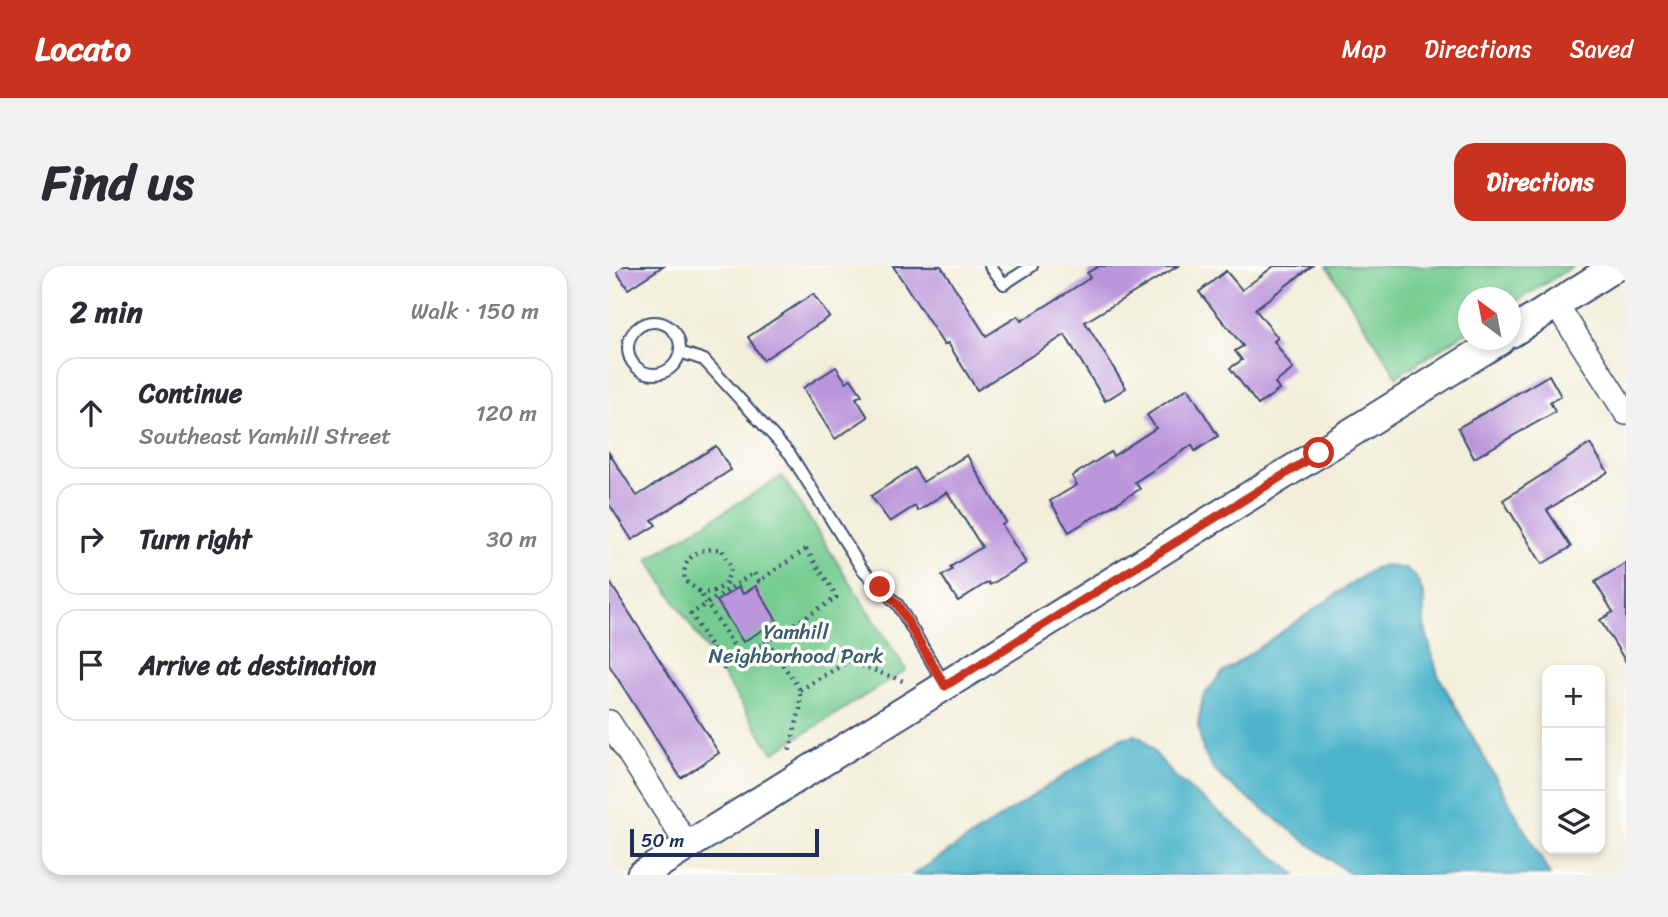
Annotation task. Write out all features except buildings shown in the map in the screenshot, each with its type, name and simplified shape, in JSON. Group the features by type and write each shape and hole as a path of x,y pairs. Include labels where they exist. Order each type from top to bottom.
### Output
{"street":[{"path":"1521,326 1616,266"},
{"path":"1556,304 1626,414"},
{"path":"641,875 1484,350"},
{"path":"609,722 688,846"}],"lane":[{"path":"990,266 1003,284 1032,266"},
{"path":"658,321 677,335 680,352 672,367 655,374 638,368 632,362 628,344 635,330 642,324 658,321"},
{"path":"680,352 704,360 790,454 862,569 898,605 939,689"}],"path":[{"path":"699,591 712,592 726,583 730,568 722,550 706,549 689,558 683,572 685,580 699,591 743,656"},
{"path":"806,550 836,594 836,598 767,642 724,668 691,614 754,573 759,581 806,550"},
{"path":"767,642 800,690 800,709 778,789"},
{"path":"800,690 849,661 939,689"}],"green space":[{"path":"1327,266 1573,266 1521,299 1521,287 1458,287 1458,337 1397,376"},
{"name":"Yamhill Neighborhood Park","path":"782,476 906,670 773,753 648,559"}],"water":[{"path":"1384,565 1405,569 1416,578 1424,595 1424,625 1438,675 1550,875 1351,875 1229,784 1214,770 1203,751 1198,725 1203,697 1222,673 1373,569"},
{"path":"1134,735 1143,739 1175,777 1297,875 913,875 1119,739"}],"route":[{"path":"880,587 898,605 916,632 945,686 1319,453"}]}
